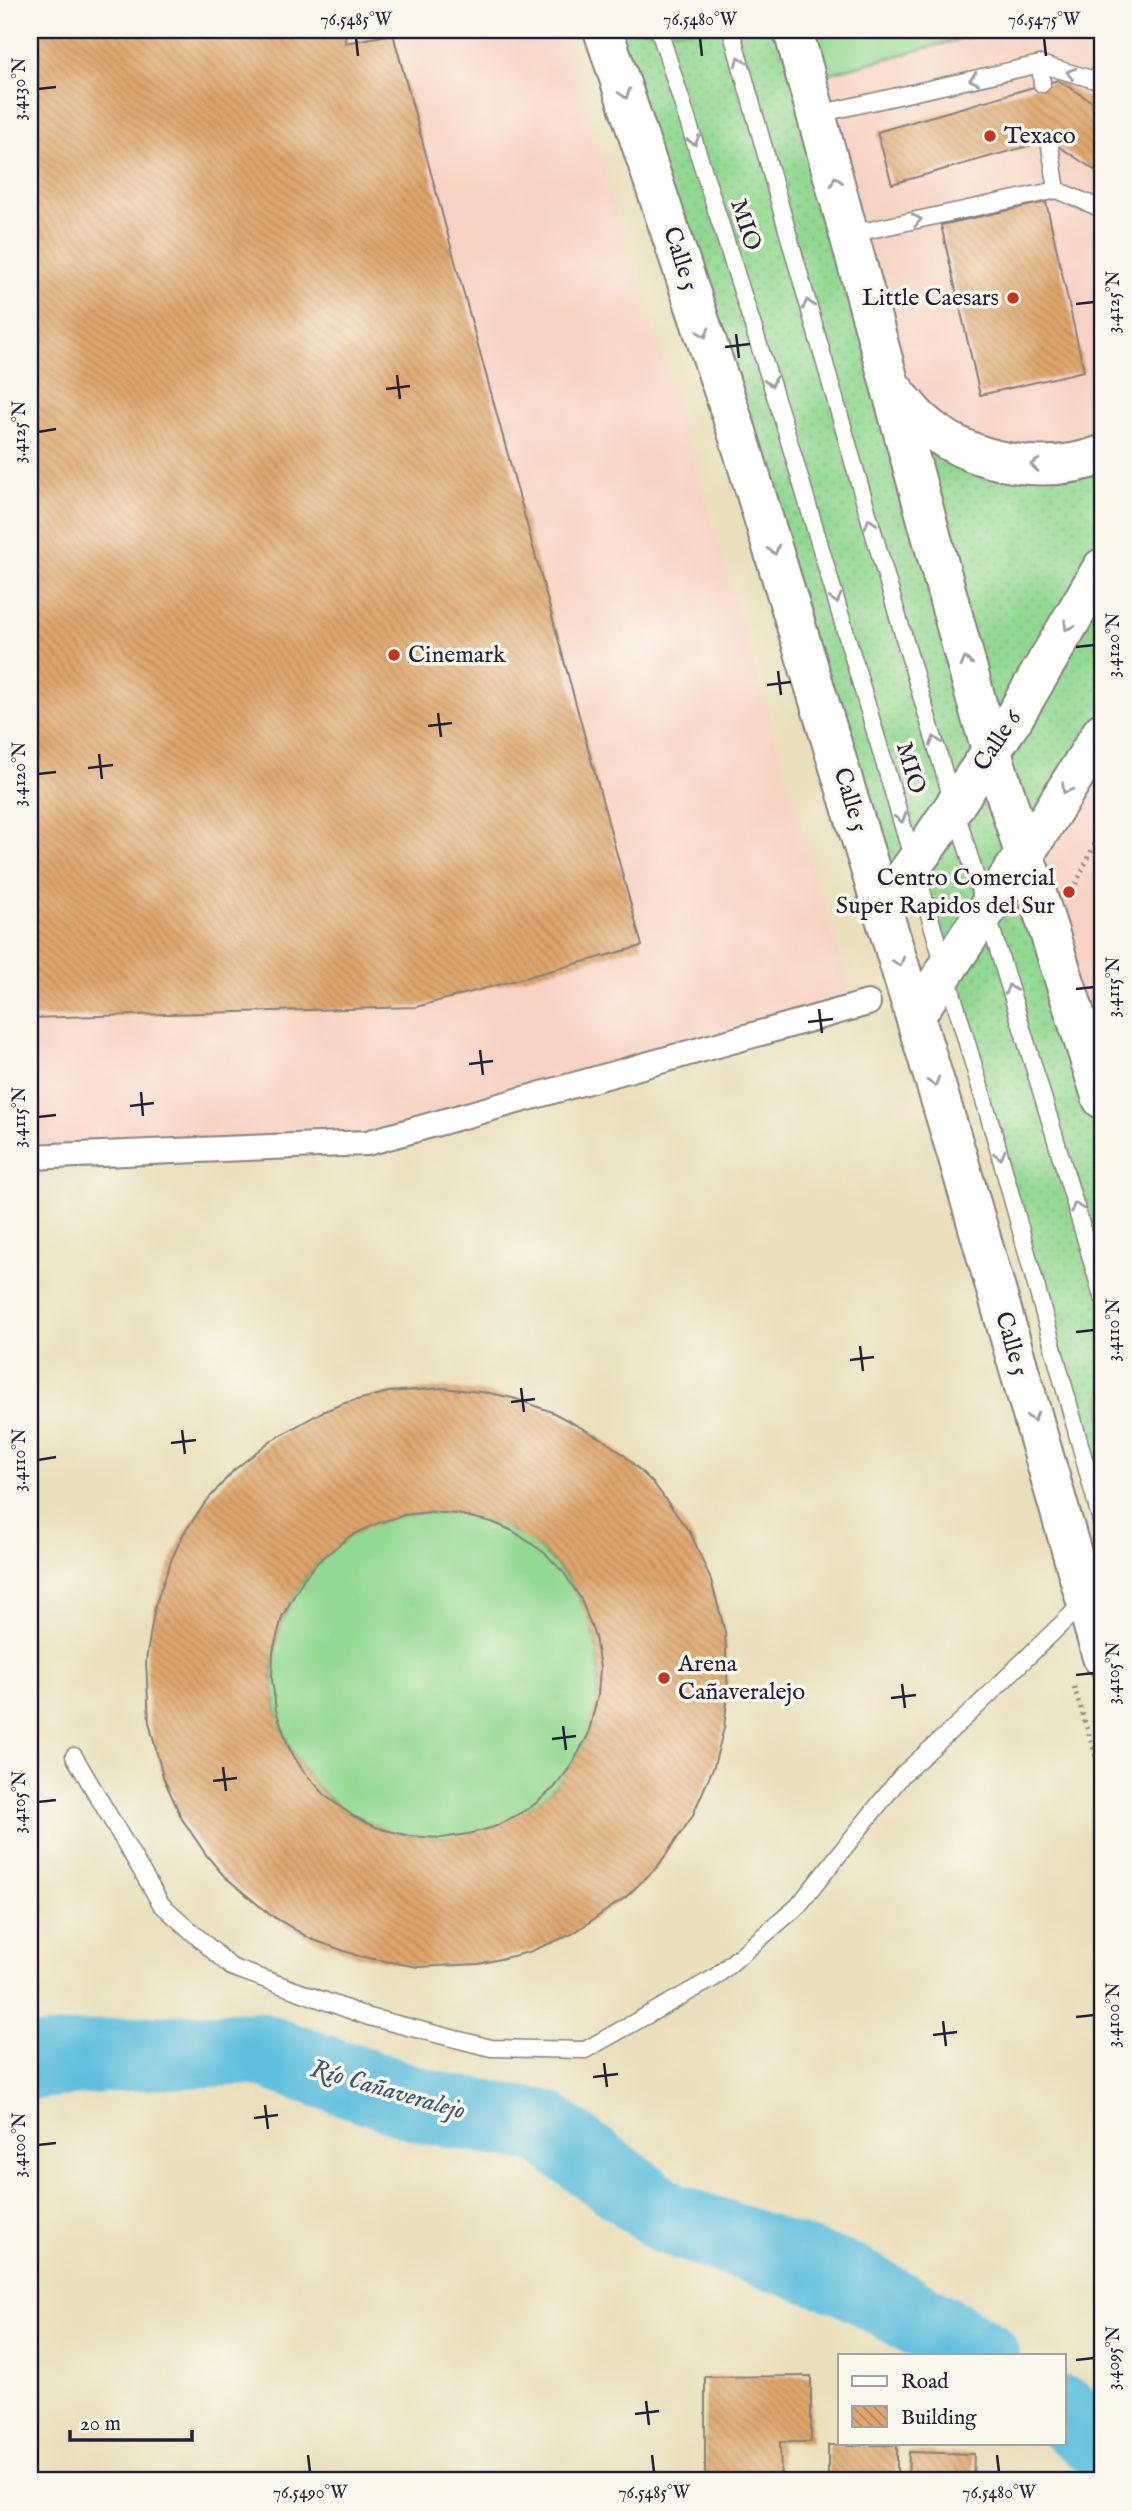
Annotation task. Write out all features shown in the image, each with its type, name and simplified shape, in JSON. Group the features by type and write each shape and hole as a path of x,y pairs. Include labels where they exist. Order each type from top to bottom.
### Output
{"main road":[{"name":"Calle 5","path":"603,30 739,438 915,1016 1102,1657"},
{"path":"793,30 992,751 1102,1099"},
{"path":"893,389 921,421 955,444 991,458 1039,466 1086,461 1102,455"},
{"name":"Calle 6","path":"882,908 992,751 1102,568"},
{"path":"915,1016 1102,732"}],"street":[{"path":"30,1157 367,1143 868,1003"}],"lane":[{"name":"MIO","path":"659,30 784,424 996,1141 1102,1524"},
{"name":"MIO","path":"732,30 836,407 1051,1117 1102,1296"},
{"path":"1041,64 1042,84"},
{"path":"818,114 1041,64 1102,82"},
{"path":"1049,140 1057,190"},
{"path":"851,234 1057,190 1102,209"},
{"path":"74,1756 161,1904 231,1967 369,2017 491,2048 585,2050 714,1978 798,1906 903,1774 968,1716 1085,1600"}],"path":[{"path":"1072,891 1102,828"}],"shaded area":[{"path":"30,30 558,30 692,453 854,1006 367,1143 30,1157"},
{"path":"996,30 1102,30 1102,455 1039,466 921,420 808,79"},
{"name":"Centro Comercial Super Rapidos del Sur","path":"1102,732 1102,1094 1048,931 1044,825"}],"green space":[{"path":"603,30 793,30 893,389 955,444 1102,455 1102,732 1024,853 1102,1099 1102,1524 914,865 882,908"},
{"path":"793,30 996,30 808,79"},
{"path":"436,1512 468,1515 513,1531 540,1549 562,1571 587,1613 596,1643 599,1675 596,1707 580,1752 562,1779 540,1801 498,1826 468,1835 436,1838 404,1835 359,1819 332,1801 310,1779 285,1737 276,1707 273,1675 276,1643 292,1598 310,1571 332,1549 374,1524 404,1515"}],"building":[{"path":"30,30 346,30 345,43 393,34 642,946 416,1007 30,1018"},
{"name":"Texaco","path":"1058,80 1102,108 1102,175 1049,140 892,184 877,132"},
{"name":"Little Caesars","path":"1046,202 1084,371 980,395 941,225"},
{"name":"Arena Cañaveralejo","path":"443,1388 513,1398 552,1412 604,1440 654,1484 691,1534 711,1580 725,1632 728,1692 724,1728 714,1766 692,1817 658,1866 626,1897 572,1934 529,1952 479,1964 418,1967 358,1956 311,1939 269,1914 224,1876 182,1819 163,1777 149,1722 146,1660 155,1606 184,1533 205,1503 233,1471 269,1442 322,1412 389,1392","holes":["430,1512 457,1514 492,1522 513,1531 546,1554 564,1573 581,1599 595,1637 600,1668 598,1695 588,1735 571,1766 554,1788 530,1808 494,1827 468,1834 441,1838 409,1836 378,1828 353,1816 328,1798 303,1771 289,1748 276,1710 272,1679 273,1652 282,1617 304,1578 318,1562 350,1536 404,1515"]},
{"path":"811,2376 811,2442 780,2442 781,2481 705,2481 705,2377"},
{"path":"828,2445 897,2445 897,2481 828,2481"},
{"path":"909,2452 974,2454 973,2481 908,2481"}],"waterway":[{"name":"Río Cañaveralejo","path":"30,2063 127,2054 255,2048 428,2107 543,2127 668,2218 849,2280 980,2354"},
{"name":"Río Cañaveralejo","path":"1066,2415 1102,2444"}],"place":[{"name":"Texaco","path":"990,136"},
{"name":"Little Caesars","path":"1013,298"},
{"name":"Cinemark","path":"394,655"},
{"name":"Centro Comercial Super Rapidos del Sur","path":"1069,892"},
{"name":"Arena Cañaveralejo","path":"664,1678"}]}
